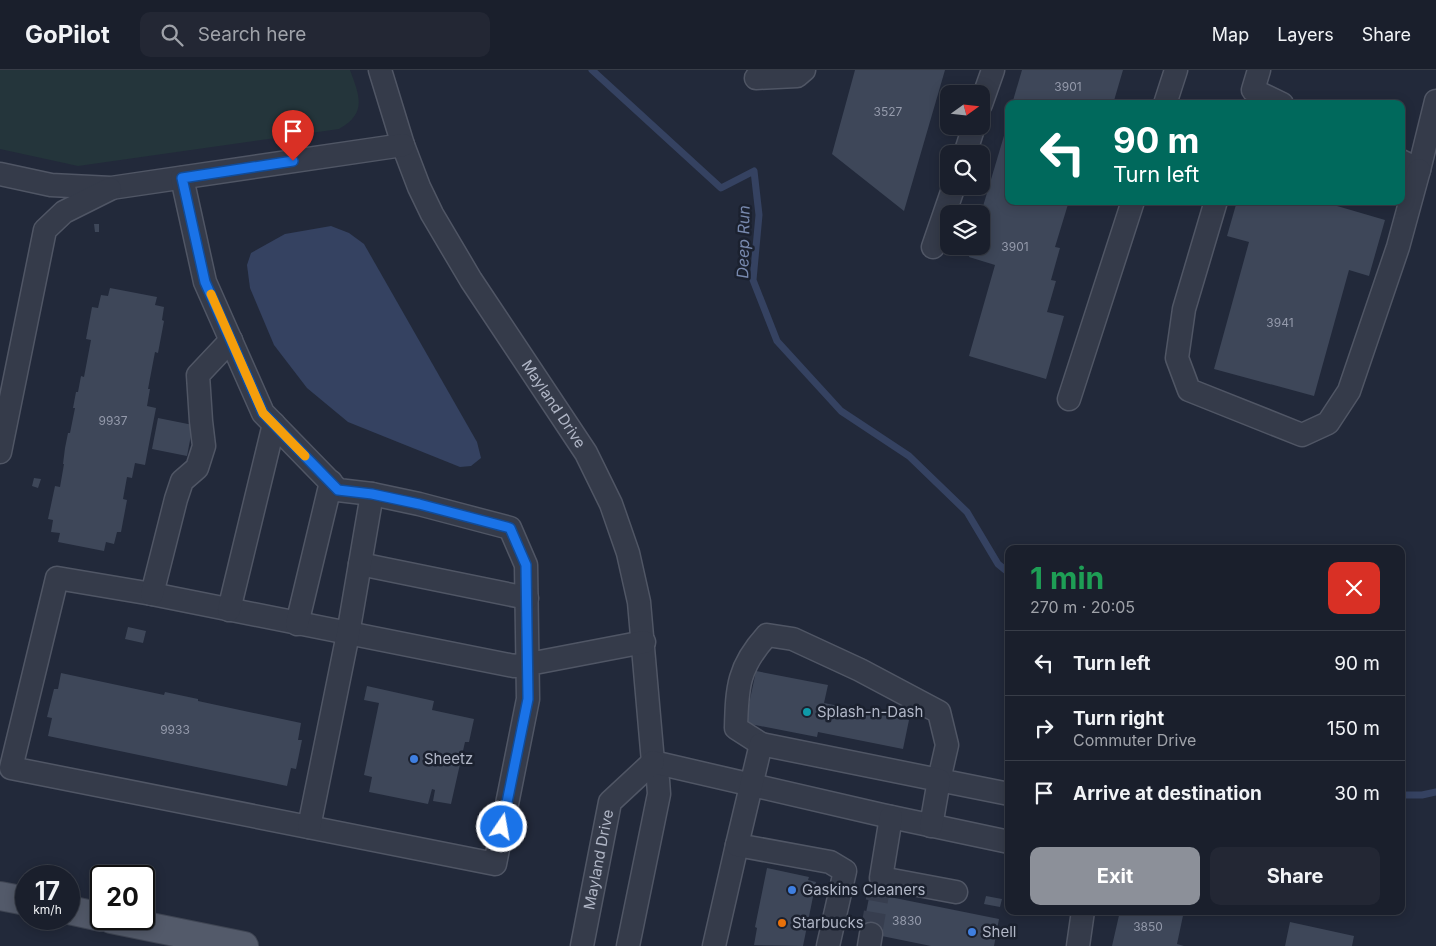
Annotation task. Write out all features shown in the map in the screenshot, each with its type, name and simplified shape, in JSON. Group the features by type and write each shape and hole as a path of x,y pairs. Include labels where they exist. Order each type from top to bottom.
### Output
{"main road":[{"path":"0,896 15,899"},
{"path":"155,928 244,946"}],"street":[{"name":"Mayland Drive","path":"380,70 403,145 419,188 471,280 586,453 607,495 628,553 639,602 653,762 658,780 659,794 628,946"},
{"path":"756,78 797,76 804,70"},
{"path":"988,85 993,70"},
{"path":"1166,100 1176,70"},
{"path":"1253,88 1275,100"},
{"path":"1405,200 1410,166 1436,101"},
{"path":"0,174 51,185 111,188 403,145"},
{"path":"182,178 205,282 263,413 338,490 372,494 419,504 510,528 526,565 528,664 528,699 495,864 11,768 57,578 152,594 514,666 528,664 644,642"},
{"path":"0,452 45,230 64,212 111,188"},
{"path":"934,247 951,195"},
{"path":"1069,399 1133,205"},
{"path":"1215,205 1184,309 1177,358 1189,390 1302,435 1328,423 1349,392 1398,247 1404,205"},
{"path":"152,594 182,481 197,468 204,446 198,375 231,340"},
{"path":"229,610 274,424"},
{"path":"297,624 330,482"},
{"path":"309,827 348,634 372,494"},
{"path":"360,564 527,598"},
{"path":"931,826 939,780 946,744 939,712 860,670 793,639 766,636 754,650 740,677 736,704 736,728 761,744 939,780 1005,793"},
{"path":"714,946 761,744"},
{"name":"Mayland Drive","path":"582,946 610,802 653,762"},
{"path":"653,762 1005,841"},
{"path":"892,817 879,886 956,892"},
{"path":"737,845 830,862 845,871 828,946"},
{"path":"1078,946 1082,915"}],"shaded area":[{"path":"0,70 350,70 359,103 354,117 339,129 78,166 0,149"}],"water":[{"path":"331,226 349,233 364,244 477,442 481,458 471,466 460,467 348,422 307,388 274,345 250,288 247,265 251,253 285,234"}],"building":[{"path":"855,70 945,70 904,211 832,154"},
{"path":"1022,70 1123,70 1114,100 1013,100"},
{"path":"1005,132 1005,205 1068,205 1055,247 1060,248 1051,280 1056,281 1047,312 1064,316 1046,379 969,356 995,265 969,257 970,255 990,255 990,205 983,205 986,195 990,195 990,183"},
{"path":"1236,205 1334,205 1385,220 1369,276 1349,270 1314,396 1214,369 1249,242 1227,236"},
{"path":"94,224 99,224 99,232 95,232"},
{"path":"110,288 157,297 155,305 164,307 162,320 164,321 158,353 155,352 148,389 150,389 147,406 156,408 145,465 135,463 132,478 127,477 123,499 127,500 121,532 117,532 114,544 106,542 104,551 58,542 60,533 51,532 53,520 48,519 55,486 60,487 65,448 75,408 73,408 76,392 78,392 81,376 84,377 91,340 86,339 92,307 98,308 101,295 108,296"},
{"path":"158,418 193,425 187,456 152,449"},
{"path":"34,478 41,479 38,488 32,486"},
{"path":"128,627 146,631 143,643 125,639"},
{"name":"Splash-n-Dash","path":"756,671 828,685 824,703 909,720 903,749 818,732 817,737 745,723"},
{"path":"61,673 164,695 165,692 301,723 298,740 302,740 296,769 291,768 287,786 48,736 52,718 47,717 54,689 58,689"},
{"name":"Sheetz","path":"367,686 434,701 432,710 474,719 469,742 465,742 451,804 433,801 435,790 432,789 428,804 369,792 372,777 364,775 379,703 364,700"},
{"path":"767,868 809,877 808,880 816,882 803,946 754,945 757,928 755,927"},
{"name":"Shell","path":"870,893 999,919 994,946 931,946 862,932"},
{"path":"986,896 1002,899 1000,907 984,904"},
{"path":"1119,915 1183,915 1177,944 1184,946 1112,946"},
{"path":"1290,922 1354,936 1352,946 1285,946"}],"waterway":[{"name":"Deep Run","path":"592,70 721,188 754,171 759,215 753,280 777,341 841,411 909,456 967,512 998,564 1005,570"},
{"name":"Deep Run","path":"1405,795 1422,795 1436,792"}],"tunnel":[{"path":"871,934 878,894"}],"slow traffic":[{"path":"211,294 263,413 305,456"}],"place":[{"name":"Splash-n-Dash","path":"807,712"},
{"name":"Sheetz","path":"414,759"},
{"name":"Gaskins Cleaners","path":"792,890"},
{"name":"Starbucks","path":"782,923"},
{"name":"Shell","path":"972,932"}],"route":[{"path":"293,161 182,178 205,282 263,413 338,490 372,494 419,504 510,528 526,565 528,699 502,827"}]}
